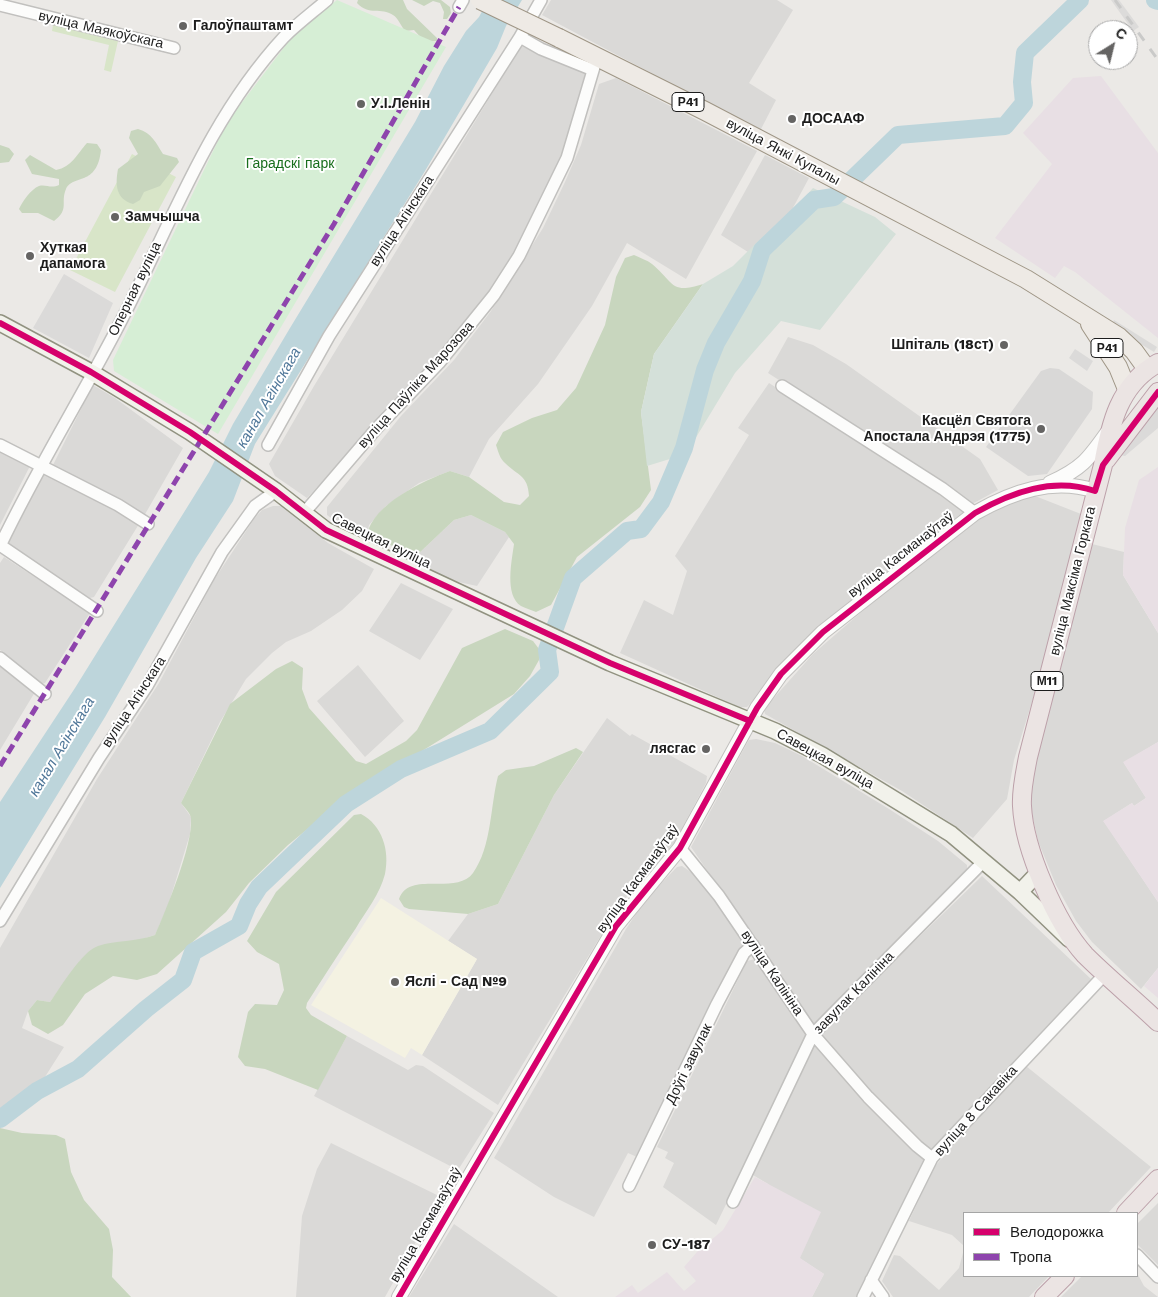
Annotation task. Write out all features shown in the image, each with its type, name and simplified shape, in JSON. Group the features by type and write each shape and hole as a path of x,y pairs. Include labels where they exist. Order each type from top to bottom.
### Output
{"highway":[{"name":"М11","path":"1154,363 1133,380 1127,389 1136,402 1141,404 1155,397"},
{"path":"1154,363 1158,383"},
{"name":"вуліца Максіма Горкага","path":"1084,954 1062,920 1038,872 1024,822 1022,804 1025,776 1109,430 1127,389"},
{"name":"вуліца Максіма Горкага","path":"1102,465 1155,397"},
{"name":"Савецкая вуліца","path":"1084,954 1158,1022"},
{"path":"1127,1212 1158,1179"},
{"path":"1044,1297 1064,1277"}],"main road":[{"name":"вуліца Янкі Купалы","path":"480,0 558,38 595,64 705,110 815,170 927,225 1026,278 1119,338 1134,352 1154,363"},
{"name":"вуліца Янкі Купалы","path":"1080,312 1101,338 1118,366 1127,389"},
{"name":"Савецкая вуліца","path":"0,323 92,372 190,432 331,532 610,663 794,740 871,784 951,834 1020,892 1084,954"},
{"path":"1020,892 1038,872"}],"street":[{"name":"Оперная вуліца","path":"0,545 122,319 183,189 221,122 258,69 285,37 327,0"},
{"name":"вуліца Агінскага","path":"268,445 329,336 520,37 541,0"},
{"name":"вуліца Маякоўскага","path":"0,5 174,48"},
{"path":"520,37 541,48 595,64"},
{"name":"вуліца Паўліка Марозова","path":"304,513 376,429 439,363 494,295 519,256 567,158 595,64"},
{"path":"782,386 942,489 975,513"},
{"path":"1042,486 1075,472 1086,462 1109,430"},
{"path":"0,445 118,505 148,524"},
{"name":"вуліца Касманаўтаў","path":"399,1297 616,926 680,848 750,721 781,674 823,632 975,513 1002,498 1042,486 1073,485 1095,491"},
{"name":"вуліца Агінскага","path":"0,921 99,758 147,686 222,552 255,506 271,488"},
{"path":"0,545 97,611"},
{"path":"0,658 45,694"},
{"name":"вуліца Калініна","path":"680,848 719,896 813,1034 868,1096 917,1146 932,1158"},
{"name":"завулак Калініна","path":"733,1202 813,1034 984,861"},
{"name":"Доўгі завулак","path":"629,1186 717,1004 744,953 753,945"},
{"name":"вуліца 8 Сакавіка","path":"863,1297 932,1158 1106,973"},
{"path":"1138,1256 1158,1277"},
{"path":"871,1280 884,1297"}],"shaded area":[{"path":"551,0 777,0 793,10 749,83 776,100 760,131 542,15"},
{"path":"521,46 586,73 588,79 568,141 550,185 523,238 478,309 450,343 307,498 275,476 269,464 314,386"},
{"path":"1101,76 1158,153 1158,338 1075,272 1064,266 1055,278 995,238 1052,164 1023,133 1073,78"},
{"path":"616,78 757,151 686,279 627,243 592,306 538,384 489,439 469,477 450,471 419,483 386,506 369,525 367,535 342,526 327,515 327,507 401,416 454,360 491,311 543,228 565,182 581,145 599,84"},
{"path":"765,155 809,178 788,217 748,252 721,235"},
{"path":"813,188 875,217 896,234 820,330 781,321 735,373 686,454 647,466 641,412 654,354 703,284 733,266 757,242 785,219"},
{"path":"64,274 113,303 89,358 33,328"},
{"path":"1114,320 1157,347 1154,352 1111,326"},
{"path":"788,337 813,345 846,364 980,459 998,490 972,504 768,373"},
{"path":"1075,349 1093,361 1087,371 1069,358"},
{"path":"1050,368 1059,369 1093,392 1092,409 1047,474 1028,476 986,447 1041,371"},
{"path":"769,383 967,512 917,549 807,638 781,665 758,696 747,707 739,707 620,653 644,600 673,615 687,571 675,556 749,435 738,428"},
{"path":"93,385 115,398 183,448 144,516 52,467"},
{"path":"1158,399 1158,428 1125,456 1120,455"},
{"path":"0,448 32,462 0,525"},
{"path":"1158,467 1158,633 1123,575 1125,528 1139,480"},
{"path":"44,472 139,524 94,597 90,598 9,547 7,542"},
{"path":"1030,494 1081,514 1049,647 1014,760 1007,799 973,838 902,791 765,714 764,709 813,654 881,595 990,509"},
{"path":"273,506 282,506 328,543 374,569 362,591 342,610 311,631 286,642 246,679 220,722 181,803 191,817 190,834 168,906 155,935 136,941 117,943 81,960 50,1002 37,1000 28,1011 22,1028 64,1047 43,1080 0,1115 0,948 97,779 159,683 214,580 254,519 262,510"},
{"path":"471,515 505,532 509,537 477,586 454,581 422,566 416,556 454,520"},
{"path":"1092,544 1124,552 1123,575 1158,633 1158,742 1124,763 1146,798 1134,806 1132,803 1104,821 1158,902 1158,968 1141,989 1092,942 1076,921 1056,885 1038,841 1032,814 1032,781 1047,704 1069,636"},
{"path":"4,557 90,613 45,683 41,684 0,650 0,563"},
{"path":"401,583 453,609 420,660 369,631"},
{"path":"0,663 35,692 0,750"},
{"path":"358,665 404,721 365,757 317,701"},
{"path":"607,718 630,736 632,734 707,776 706,783 674,843 638,881 614,914 498,1105 422,1055 477,959 448,941 468,914 498,904 554,795"},
{"path":"756,739 775,743 802,756 938,841 967,865 967,872 813,1024 691,847 749,740"},
{"path":"1158,742 1158,902 1103,821 1132,803 1134,806 1146,798 1123,762"},
{"path":"682,866 691,872 725,912 744,941 637,1157 628,1153 594,1217 554,1197 494,1158 626,929 646,899 677,867"},
{"path":"982,876 1091,979 930,1151 874,1095 820,1033"},
{"name":"Яслі - Сад №9","path":"381,898 477,959 422,1055 411,1048 405,1058 311,1005"},
{"path":"755,959 808,1035 716,1225 663,1187 674,1163 665,1158 668,1152 657,1147 747,961"},
{"path":"1158,968 1158,998 1144,986"},
{"path":"347,1036 408,1070 416,1065 423,1066 494,1113 458,1170 314,1096"},
{"path":"813,1044 854,1091 927,1159 860,1297 812,1297 824,1274 799,1258 768,1184 753,1175"},
{"path":"1026,1066 1151,1167 1109,1212 963,1212 963,1245 952,1235 909,1221 935,1166"},
{"path":"331,1143 441,1197 385,1297 296,1297 302,1216 317,1169"},
{"path":"755,1177 821,1212 800,1258 824,1274 812,1297 615,1297 632,1285 638,1293 667,1272 684,1291 696,1281 684,1267 697,1252 723,1230"},
{"path":"1158,1203 1158,1265 1138,1245 1138,1223"},
{"path":"454,1224 558,1297 409,1297"},
{"path":"963,1253 963,1277 1048,1277 1029,1297 893,1297 882,1281 894,1255 900,1256 939,1290 959,1268"},
{"path":"1138,1275 1144,1286 1158,1297 1061,1297 1081,1277 1138,1277"}],"green space":[{"name":"Гарадскі парк","path":"337,0 446,47 218,434 114,371 113,360 227,122 295,33"},
{"path":"358,0 403,0 407,9 437,38 437,41 425,42 414,30 405,31 393,15 366,9 357,3"},
{"path":"412,0 441,0 450,7 451,13 447,19 443,19 444,12 440,3 433,1 424,6"},
{"path":"53,25 118,41 111,72 104,70 109,45 52,31"},
{"path":"138,129 156,142 163,154 177,158 179,162 160,186 144,192 140,200 133,204 127,202 120,195 117,181 118,169 138,154 129,138 131,131"},
{"path":"87,143 97,144 101,150 99,162 90,175 74,182 66,189 62,213 59,217 54,221 38,213 22,213 19,209 20,206 33,190 39,186 53,187 59,185 59,179 32,174 25,160 30,155 56,170 74,160"},
{"path":"0,145 9,148 14,154 9,162 0,163"},
{"path":"132,154 176,177 115,292 70,270"},
{"path":"634,255 652,264 673,285 684,288 703,284 654,354 641,412 651,490 640,507 577,557 551,605 536,612 521,606 516,601 512,594 510,577 514,544 505,532 471,515 454,520 416,556 367,535 371,524 389,504 413,487 450,471 469,477 504,502 520,505 529,496 527,484 521,476 503,461 496,445 503,432 532,418 557,410 576,388 605,325 616,277 625,258"},
{"path":"505,629 533,641 539,649 539,660 530,676 514,694 422,751 365,782 288,845 249,883 226,912 157,974 137,980 113,976 85,994 63,1025 48,1034 32,1025 28,1011 37,1000 50,1002 85,955 98,946 105,944 155,935 166,910 188,845 191,817 181,803 230,704 276,669 292,661 303,668 302,689 309,708 356,761 366,764 406,741 417,730 462,648"},
{"path":"576,748 583,752 554,795 498,904 468,914 404,907 399,899 404,890 412,886 456,883 465,880 473,873 484,851 498,776 506,770 534,766"},
{"path":"361,814 374,825 383,839 386,856 385,874 372,902 307,1003 306,1008 311,1015 347,1036 318,1090 265,1069 245,1066 238,1057 248,1012 255,1004 277,1005 284,990 279,964 257,952 247,941 276,892 354,815"},
{"path":"0,1128 22,1133 56,1135 65,1139 71,1172 84,1200 109,1229 113,1250 112,1277 131,1297 0,1297"}],"water":[{"name":"канал Агінскага","path":"488,0 522,0 506,26 497,48 425,171 255,444 233,501 196,558 105,717 0,888 0,802 75,688 209,472 233,424 415,122 444,66 466,31 479,17"}],"pier":[{"path":"1111,0 1119,0 1134,20 1125,20"}],"waterway":[{"path":"0,1119 37,1091 78,1069 146,1009 183,980 193,952 239,926 248,904 259,887 346,804 401,769 490,731 550,672 547,650 573,578 627,531 641,529 661,502 684,448 705,370 716,343 752,281 762,250 814,200 834,197 898,135 1005,126 1024,103 1022,82 1025,53 1080,0"}],"railway":[{"path":"1115,0 1158,60"}],"marked path":[{"path":"0,766 334,224 459,7"}],"cycle path":[{"path":"0,323 91,372 190,432 276,491 326,530 610,663 750,721"},
{"path":"399,1297 616,926 680,848 757,708 781,674 823,632 975,513 1018,493 1048,486 1079,487 1095,491 1103,465 1158,392"}],"place":[{"name":"Галоўпаштамт","path":"183,26"},
{"name":"У.І.Ленін","path":"361,104"},
{"name":"ДОСААФ","path":"792,119"},
{"name":"Замчышча","path":"115,217"},
{"name":"Хуткая дапамога","path":"30,256"},
{"name":"Шпіталь (18ст)","path":"1004,345"},
{"name":"Касцёл Святога Апостала Андрэя (1775)","path":"1041,429"},
{"name":"лясгас","path":"706,749"},
{"name":"Яслі - Сад №9","path":"395,982"},
{"name":"СУ-187","path":"652,1245"}]}
